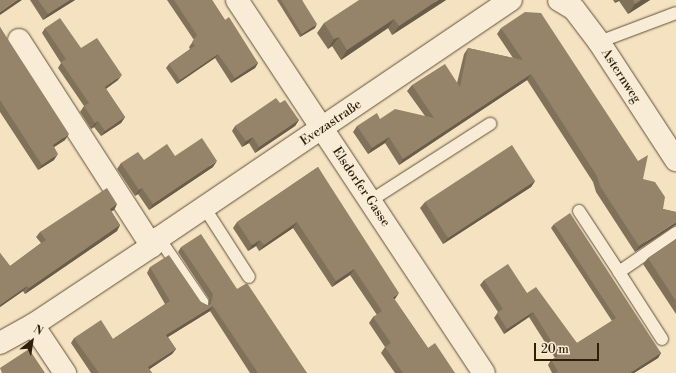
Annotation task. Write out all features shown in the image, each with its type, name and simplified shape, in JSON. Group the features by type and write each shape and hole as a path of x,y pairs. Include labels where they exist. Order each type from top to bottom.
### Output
{"street":[{"name":"Elsdorfer Gasse","path":"237,0 484,373"},
{"name":"Evezastraße","path":"0,343 33,325 511,0"},
{"name":"Asternweg","path":"559,0 574,10 599,42 676,160"},
{"path":"19,40 155,242"},
{"path":"33,325 65,373"}],"lane":[{"path":"599,42 676,13"},
{"path":"370,201 490,124"},
{"path":"204,208 249,277"},
{"path":"579,211 662,339"},
{"path":"619,272 676,233"},
{"path":"155,242 203,303"}],"building":[{"path":"0,0 17,0 0,12"},
{"path":"38,0 70,0 48,14"},
{"path":"174,0 212,0 225,20 229,17 258,63 235,78 218,54 180,80 169,64 195,46 192,42 197,35"},
{"path":"281,0 302,0 317,24 302,34"},
{"path":"359,0 438,0 399,26 394,19 347,50 339,37 334,39 324,23"},
{"path":"633,0 641,0 635,4"},
{"path":"525,12 541,13 638,161 648,155 643,179 655,182 665,197 663,209 676,212 676,222 639,246 600,186 597,176 531,74 403,159 389,137 372,148 357,126 377,113 380,119 395,109 434,118 412,85 445,64 460,87 468,48 523,60 501,28"},
{"path":"60,18 81,48 97,38 122,75 105,87 125,117 105,131 98,121 95,123 84,106 89,103 61,62 66,59 45,28"},
{"path":"0,27 69,134 53,145 58,154 42,165 0,100"},
{"path":"276,98 280,103 285,100 299,120 259,147 253,137 246,141 235,126"},
{"path":"202,138 217,161 153,204 142,188 139,190 121,163 138,152 144,160 167,144 175,156"},
{"path":"512,145 535,181 448,238 425,202"},
{"path":"318,167 399,293 393,297 428,348 435,343 455,373 403,373 385,347 391,343 373,317 382,311 354,269 336,281 297,222 264,245 260,240 252,245 237,222"},
{"path":"107,188 117,204 110,209 120,225 29,288 27,286 0,305 0,253 10,266 46,240 40,232"},
{"path":"570,213 661,353 630,373 555,373 558,371 551,360 560,355 533,312 507,329 497,313 503,309 484,280 508,264 527,293 536,287 577,343 616,318 554,224"},
{"path":"201,234 237,289 247,283 307,373 258,373 213,306 166,335 176,349 148,367 152,373 99,373 74,338 101,320 113,339 170,301 150,267 169,255 201,302 207,305 211,304 213,294 181,247"},
{"path":"676,239 676,301 648,258"},
{"path":"29,349 45,373 2,373 0,368"}]}
